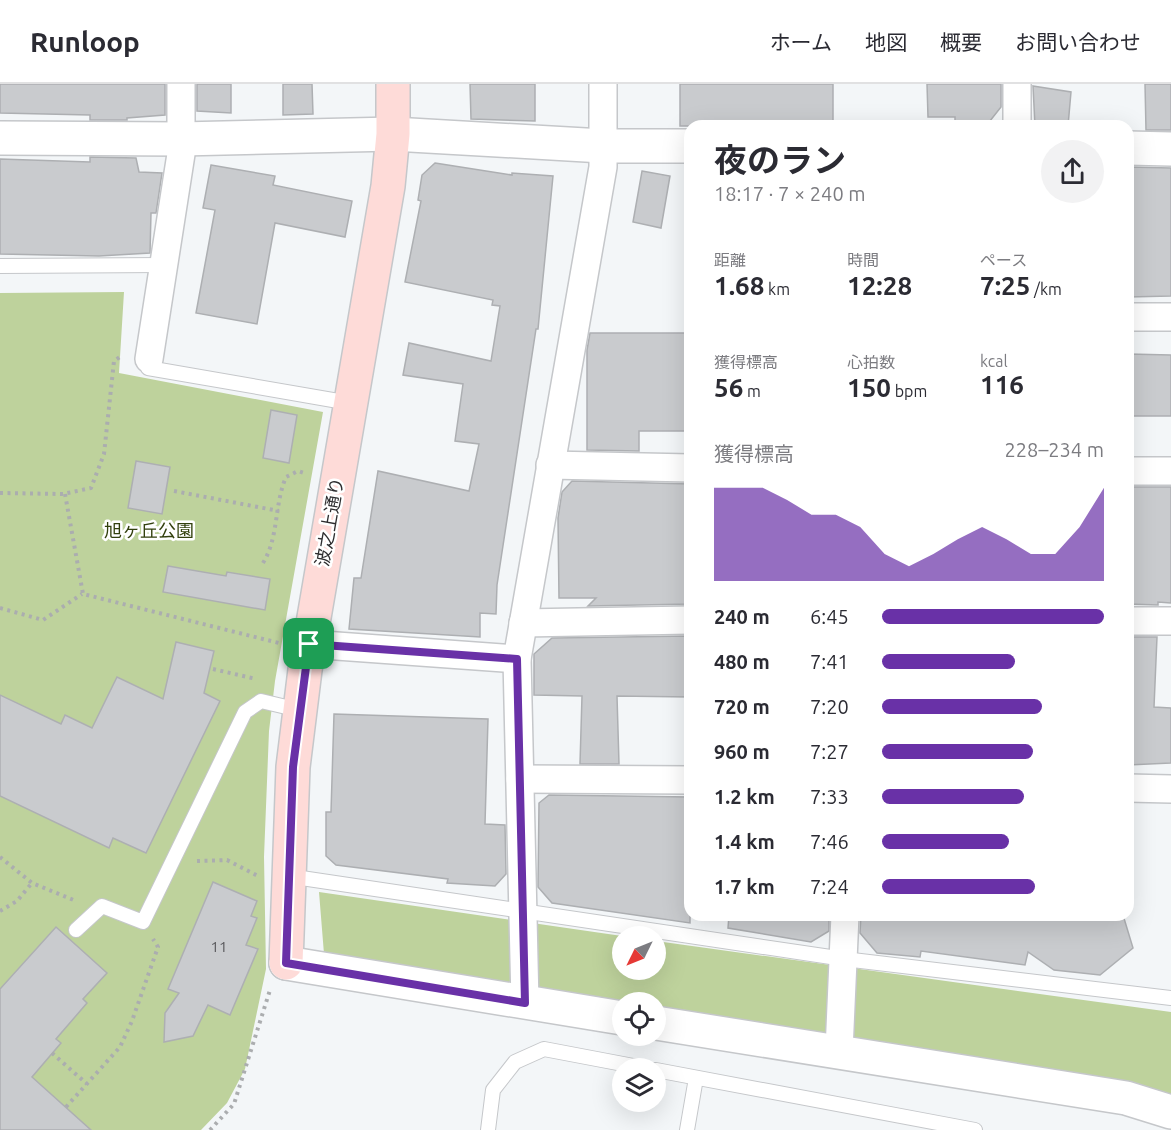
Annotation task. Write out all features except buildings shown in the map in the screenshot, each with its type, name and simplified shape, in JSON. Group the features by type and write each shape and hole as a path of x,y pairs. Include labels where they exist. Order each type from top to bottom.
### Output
{"main road":[{"name":"波之上通り","path":"278,974 276,878 299,710 298,645 351,403 388,186 393,134 393,84"}],"street":[{"path":"149,359 181,154 181,84"},
{"path":"525,1003 517,659 603,167 603,84"},
{"path":"1017,84 1017,120"},
{"path":"0,138 181,139 393,134 603,146 684,146"},
{"path":"1134,148 1171,149"},
{"path":"1134,317 1171,317"},
{"path":"550,465 684,468"},
{"path":"1134,471 1171,471"},
{"path":"523,623 684,621"},
{"path":"1134,621 1171,621"},
{"path":"298,645 517,659"},
{"path":"520,779 684,780"},
{"path":"1134,788 1171,789"},
{"path":"839,1051 845,921"},
{"path":"278,974 525,1003 612,1016"},
{"path":"666,1025 1126,1098 1171,1112"}],"lane":[{"path":"0,266 164,265"},
{"path":"149,359 148,368 351,403"},
{"path":"76,930 102,906 142,922 245,712 261,701 299,710"},
{"path":"276,878 844,959 1171,998"},
{"path":"488,1130 493,1090 515,1062 544,1049 612,1062"},
{"path":"666,1072 975,1130"},
{"path":"687,1130 696,1078"}],"path":[{"path":"0,493 65,494 91,488 104,454 114,361 120,356 149,359"},
{"path":"263,563 270,551 286,477 298,471 311,476"},
{"path":"174,491 278,510"},
{"path":"65,494 82,594"},
{"path":"0,608 43,620 82,594 298,645"},
{"path":"213,669 228,673"},
{"path":"0,857 32,883 17,901 0,911"},
{"path":"190,861 226,860 276,878"},
{"path":"66,1107 120,1047 158,947"},
{"path":"210,1130 234,1104 278,974"},
{"path":"52,1053 87,1084"}],"green space":[{"name":"旭ヶ丘公園","path":"124,292 119,373 323,412 275,681 269,731 264,857 266,969 245,1069 227,1103 201,1130 0,1130 0,293"},
{"path":"319,892 612,935 612,980 666,980 666,942 1171,1012 1171,1104 666,1014 666,992 612,992 612,1000 324,954"}],"route":[{"path":"309,644 517,659 525,1003 286,963 289,822 293,767 309,644"}]}
